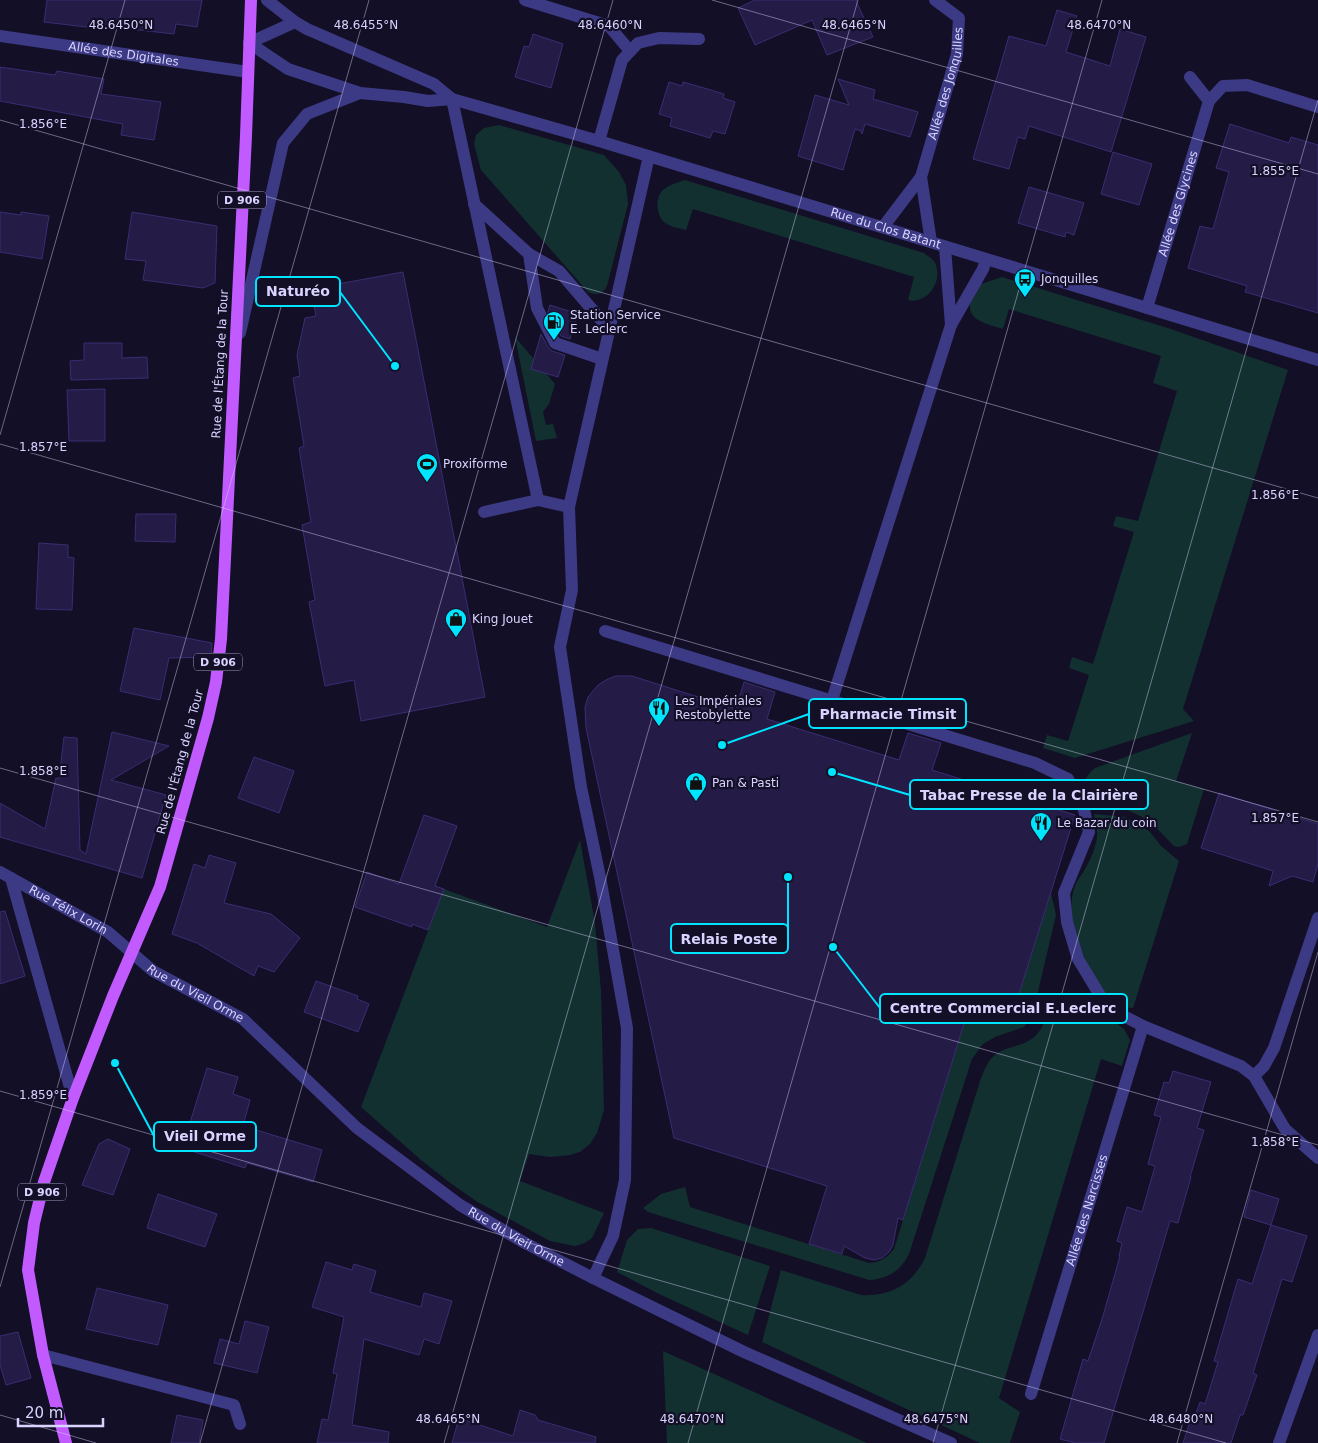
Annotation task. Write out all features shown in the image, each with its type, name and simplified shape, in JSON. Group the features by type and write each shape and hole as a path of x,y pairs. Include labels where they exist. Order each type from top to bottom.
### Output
{"main road":[{"name":"Rue de l'Étang de la Tour","path":"66,1443 43,1354 28,1270 34,1223 44,1182 73,1098 113,996 160,887 208,718 216,682 221,639 251,0"}],"street":[{"name":"Rue du Clos Batant","path":"267,0 295,22 434,84 452,99"},
{"path":"526,0 609,26 630,51"},
{"name":"Allée des Jonquilles","path":"883,227 922,177 957,54 959,18 935,0"},
{"path":"249,43 295,22"},
{"name":"Allée des Digitales","path":"0,36 248,72"},
{"path":"599,141 622,60 630,51 638,43 659,38 700,39"},
{"name":"Rue du Clos Batant","path":"249,43 288,69 360,93 428,101 452,99 649,156 1318,360"},
{"path":"1190,77 1209,101 1223,86 1246,85 1318,107"},
{"name":"Rue du Clos Batant","path":"234,357 283,143 307,114 360,93"},
{"path":"452,99 538,500"},
{"name":"Allée des Glycines","path":"1147,308 1209,101"},
{"path":"593,1278 612,1236 625,1180 627,1028 600,877 581,787 560,647 572,590 569,507 649,156"},
{"name":"Allée des Jonquilles","path":"922,177 931,242"},
{"path":"474,204 529,254 559,270 609,329"},
{"path":"946,247 950,324"},
{"path":"529,254 537,308 555,343 602,359"},
{"path":"832,700 950,324 986,260"},
{"path":"484,512 538,500 569,507"},
{"path":"605,631 1035,763 1068,779 1082,802 1089,832 1064,893 1067,922 1078,959 1104,1002 1118,1013 1144,1026 1233,1062 1254,1076 1285,1129 1318,1158"},
{"path":"6,875 73,1098"},
{"name":"Rue Félix Lorin","path":"6,875 108,932 132,953"},
{"path":"1254,1076 1264,1066 1274,1048 1318,918"},
{"name":"Rue du Vieil Orme","path":"132,953 153,971 242,1019 358,1128 460,1205 525,1243 744,1352 951,1443"},
{"name":"Allée des Narcisses","path":"1031,1394 1144,1026"},
{"path":"1279,1443 1318,1335"},
{"path":"43,1354 234,1406 240,1424"}],"green space":[{"path":"499,125 604,155 619,172 626,185 628,204 607,286 604,291 597,294 588,292 481,170 474,144 476,135 484,128"},
{"path":"685,180 924,253 933,260 937,268 936,283 928,295 922,299 908,300 914,277 693,209 686,230 671,226 664,222 659,215 658,201 660,193 665,188"},
{"path":"1002,277 1171,329 1288,370 1183,709 1194,721 1075,758 1043,748 1047,735 1068,741 1089,675 1069,668 1072,657 1093,664 1134,532 1113,526 1116,516 1138,521 1177,391 1153,383 1161,356 1009,309 1003,329 976,319 970,310 970,305 976,291 981,284"},
{"path":"515,337 555,384 549,404 543,412 546,425 553,424 557,438 536,441"},
{"path":"1192,733 1176,781 1204,789 1187,844 1179,847 1174,846 1154,826 1137,814 1118,808 1091,804 1084,785 1087,776 1095,768"},
{"path":"1094,814 1125,817 1142,826 1179,861 1133,1008 1118,1007 1108,996 1088,968 1075,934 1072,901 1076,884 1089,862 1095,845 1097,831"},
{"path":"580,840 595,923 601,991 604,1110 597,1133 590,1144 580,1152 570,1155 550,1157 529,1154 520,1181 604,1213 592,1238 585,1243 575,1246 550,1241 476,1201 421,1160 361,1107 444,889 547,927"},
{"path":"1051,893 1056,915 1033,1013 1024,1027 995,1037 983,1044 972,1059 909,1254 902,1265 893,1273 882,1278 869,1280 648,1212 643,1208 661,1194 685,1187 690,1207 869,1263 880,1261 886,1257 894,1249 971,1001 1013,1013"},
{"path":"1063,994 1092,998 1105,1017 1111,1019 1124,1029 1130,1040 1122,1066 1101,1059 999,1398 1020,1412 1010,1443 980,1443 762,1342 781,1270 861,1295 882,1294 891,1291 907,1282 914,1275 925,1258 986,1066 1001,1051 1034,1038 1043,1025 1054,997"},
{"path":"651,1228 770,1266 748,1335 659,1294 617,1272 627,1240 638,1229"},
{"path":"663,1351 867,1443 667,1443"}],"building":[{"path":"47,0 202,0 197,27 176,24 174,34 95,25 95,28 44,22"},
{"path":"755,0 857,0 873,37 827,55 812,20 755,45 738,8"},
{"path":"1057,10 1077,16 1066,52 1110,66 1120,29 1146,37 1111,152 1029,126 1025,139 1018,137 1009,169 973,159 1009,36 1046,46"},
{"path":"533,34 563,44 551,88 515,77 524,46 529,47"},
{"path":"0,67 55,75 57,71 104,79 101,94 161,102 154,140 121,135 123,124 0,101"},
{"path":"838,79 875,90 873,99 918,112 910,137 865,124 862,134 861,131 855,129 843,170 798,156 815,95 849,105"},
{"path":"669,82 682,86 683,82 724,94 723,98 735,102 725,134 713,131 710,138 670,126 672,118 659,114"},
{"path":"1230,124 1289,143 1291,137 1318,145 1318,313 1245,292 1247,286 1188,268 1200,226 1213,229 1229,172 1216,168"},
{"path":"1113,152 1152,164 1139,205 1101,194"},
{"path":"1029,187 1084,203 1074,235 1066,232 1065,237 1018,223"},
{"path":"0,212 21,215 21,212 49,216 42,259 0,252"},
{"path":"132,212 217,226 215,283 203,288 143,280 146,261 125,259"},
{"path":"403,272 485,697 361,721 354,680 325,686 309,602 315,600 302,525 311,522 299,448 304,446 293,378 300,376 297,355 305,318 316,316 311,289"},
{"path":"550,305 578,314 570,339 561,336 548,312"},
{"path":"541,334 552,351 565,355 558,377 531,369"},
{"path":"84,343 122,343 122,358 147,357 148,378 71,380 70,361 84,360"},
{"path":"105,389 105,441 69,441 67,390"},
{"path":"136,514 176,514 175,542 135,541"},
{"path":"39,543 68,545 68,557 74,558 72,610 36,609"},
{"path":"134,628 212,643 211,657 169,658 160,700 120,691"},
{"path":"615,676 632,676 736,709 744,682 775,692 767,719 899,760 908,733 941,743 932,770 1075,815 1013,1013 971,1001 903,1220 898,1218 893,1245 882,1258 874,1260 865,1258 844,1246 842,1254 809,1244 827,1186 674,1138 586,728 585,707 588,697 598,685"},
{"path":"112,732 169,746 111,780 166,795 142,878 0,837 0,803 45,829 56,778 59,779 64,737 77,738 80,850 86,854"},
{"path":"254,757 294,771 279,813 238,798"},
{"path":"1219,793 1318,824 1318,864 1313,882 1292,876 1269,886 1273,871 1201,848"},
{"path":"424,815 457,826 435,886 444,889 428,930 412,924 412,927 355,907 367,872 399,884"},
{"path":"209,855 236,863 224,903 271,914 300,938 274,972 258,966 254,976 197,943 172,934 194,864 205,868"},
{"path":"5,911 25,976 0,984 0,912"},
{"path":"316,981 358,996 357,999 369,1004 358,1032 304,1012"},
{"path":"207,1068 238,1077 233,1094 250,1100 243,1126 322,1150 313,1182 247,1163 245,1168 182,1148"},
{"path":"1173,1071 1211,1082 1197,1128 1204,1130 1178,1223 1170,1221 1104,1443 1075,1443 1060,1439 1083,1359 1088,1361 1103,1316 1120,1256 1122,1243 1117,1241 1127,1207 1142,1212 1155,1166 1148,1164 1161,1117 1154,1115 1164,1082 1169,1083"},
{"path":"108,1139 130,1149 113,1195 82,1185 99,1144"},
{"path":"1251,1190 1279,1199 1271,1225 1244,1217"},
{"path":"158,1194 217,1214 205,1247 147,1228"},
{"path":"1271,1225 1307,1236 1292,1282 1282,1279 1253,1373 1257,1375 1243,1415 1240,1415 1231,1443 1183,1443 1192,1415 1195,1416 1200,1402 1205,1404 1218,1362 1214,1361 1238,1279 1252,1284"},
{"path":"326,1262 352,1270 354,1264 376,1271 370,1292 421,1307 424,1293 452,1301 439,1344 424,1339 419,1355 364,1339 352,1425 389,1432 388,1443 317,1443 322,1419 328,1420 337,1374 333,1373 344,1317 312,1307"},
{"path":"97,1288 168,1305 158,1345 86,1329"},
{"path":"245,1321 269,1327 257,1373 214,1363 220,1339 239,1344"},
{"path":"18,1332 31,1378 6,1385 0,1365 0,1336"},
{"path":"520,1410 535,1415 538,1420 596,1437 595,1443 452,1443 459,1418 513,1436"},
{"path":"177,1415 203,1420 199,1443 171,1443"}],"place":[{"name":"Jonquilles","path":"1025,298"},
{"name":"Station Service E. Leclerc","path":"554,341"},
{"name":"Naturéo","path":"395,366"},
{"name":"Proxiforme","path":"427,483"},
{"name":"King Jouet","path":"456,638"},
{"name":"Les Impériales Restobylette","path":"659,727"},
{"name":"Pharmacie Timsit","path":"722,745"},
{"name":"Tabac Presse de la Clairière","path":"832,772"},
{"name":"Pan & Pasti","path":"696,802"},
{"name":"Le Bazar du coin","path":"1041,842"},
{"name":"Relais Poste","path":"788,877"},
{"name":"Centre Commercial E.Leclerc","path":"833,947"},
{"name":"Vieil Orme","path":"115,1063"}]}
